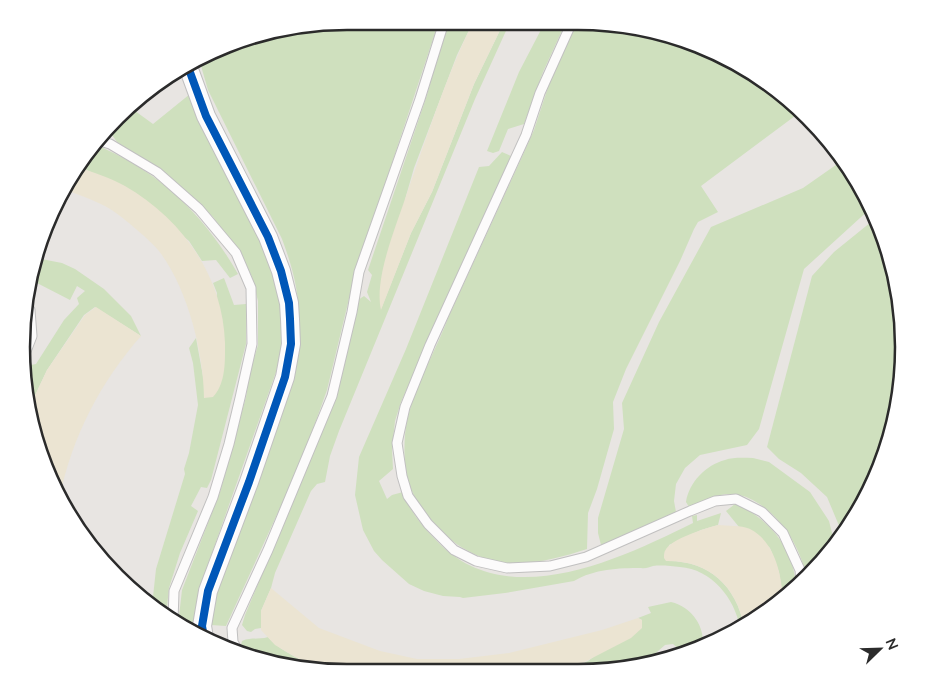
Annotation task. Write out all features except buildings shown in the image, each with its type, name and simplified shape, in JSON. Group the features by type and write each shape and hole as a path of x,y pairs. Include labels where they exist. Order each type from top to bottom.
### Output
{"street":[{"path":"190,71 206,116 268,237 281,271 289,303 291,344 285,376 249,482 208,591 202,629"}],"lane":[{"path":"232,642 232,628 268,550 332,396 352,312 359,272 420,99 442,30"},
{"path":"568,30 540,93 526,135 430,345 405,407 398,443 402,476 408,496 428,524 454,550 476,561 507,568 550,566 586,557 690,510 715,501 736,499 762,512 783,533 800,573"},
{"path":"105,143 157,172 199,209 236,253 250,288 252,344 236,417 213,497 174,591 173,612"},
{"path":"30,340 31,325"}],"green space":[{"path":"436,30 354,278 327,390 285,497 226,626 211,625 212,604 295,363 299,315 296,285 282,239 208,90 201,66 226,54 265,41 285,36 326,31"},
{"path":"445,30 469,30 457,55 414,168 381,309 411,233 432,192 474,84 500,30 506,30 475,99 339,431 330,456 325,482 317,484 311,491 275,573 261,611 261,628 251,632 247,631 242,625 245,615 339,387 358,300 364,296 371,302 367,292 372,275 368,270 427,95"},
{"path":"541,30 562,30 543,72 524,124 508,129 499,151 493,153 487,151 519,72"},
{"path":"573,30 640,36 699,54 736,72 754,83 795,116 701,186 718,212 698,222 694,229 626,369 613,402 614,429 597,489 588,513 587,549 541,561 505,563 494,561 466,550 441,532 430,520 421,508 408,481 405,435 411,405 423,375 534,130 552,75"},
{"path":"190,94 252,220 279,287 282,317 282,343 276,372 200,587 195,626 179,616 182,590 220,492 246,397 250,372 258,345 258,301 252,277 242,256 213,217 174,181 117,142 112,135 136,111 153,124"},
{"path":"101,147 139,167 177,196 210,232 238,274 230,278 216,260 202,261 189,241 124,186 84,169"},
{"path":"502,152 511,156 401,402 395,421 392,449 393,469 379,481 387,499 392,495 403,492 412,511 425,529 463,562 494,574 527,577 562,573 597,564 631,552 693,523 692,516 697,515 697,521 721,513 718,525 701,530 669,545 666,561 695,565 707,570 718,578 734,598 742,618 738,621 733,606 720,587 702,573 691,569 673,566 653,566 607,570 590,574 574,581 463,598 443,596 424,591 409,584 374,551 363,530 355,495 359,457 406,349 479,167 489,166"},
{"path":"837,164 853,189 865,213 804,269 759,429 747,445 700,455 685,468 676,484 674,501 676,512 601,545 598,533 598,518 624,429 622,403 659,322 711,227 803,188"},
{"path":"870,223 889,285 895,347 889,409 878,449 853,506 839,526 827,497 801,473 779,459 767,447 812,276 834,252"},
{"path":"43,259 62,263 75,269 104,289 131,316 141,336 95,307 84,315 47,370 34,397 31,365 36,364 64,320 79,304 77,298 85,291 77,286 70,300 37,283"},
{"path":"224,278 234,305 246,304 246,344 211,480 207,488 201,487 191,506 198,511 180,553 169,588 167,608 153,597 156,569 185,474 184,469 198,405 193,363 189,348 196,338 204,382 204,398 217,293 213,283"},
{"path":"739,458 753,458 769,462 810,492 829,521 833,535 804,569 791,538 771,513 759,504 746,497 733,494 716,496 689,507 686,502 695,481 705,470 718,462"},
{"path":"735,504 747,510 769,526 778,537 791,560 795,578 782,589 779,572 770,548 749,529 739,527 726,511"},
{"path":"671,602 685,608 696,619 703,638 677,648 673,644 665,645 654,654 642,658 582,664 642,620 638,618 651,613 648,607"},
{"path":"268,637 288,653 302,660 265,653 241,645 242,641"}],"sand":[{"path":"469,30 500,30 474,84 432,192 411,233 381,310 380,284 391,239 428,132"},
{"path":"84,169 120,183 146,199 181,233 196,252 208,273 217,295 225,343 223,379 213,397 204,398 201,361 192,321 186,301 169,266 151,242 116,213 97,202 70,191"},
{"path":"96,307 141,336 113,372 90,411 72,452 62,486 47,449 34,397 47,370 85,315"},
{"path":"718,525 738,526 750,529 759,535 771,550 775,559 782,589 742,618 734,598 718,578 707,570 695,565 666,561 664,553 674,542"},
{"path":"271,588 319,628 380,651 417,659 459,659 509,653 602,630 638,618 642,620 642,628 631,638 581,664 347,664 303,661 275,645 261,630 261,611"}],"cycle path":[{"path":"190,71 206,116 268,237 281,271 289,303 291,344 285,377 249,482 208,591 202,629"}]}
